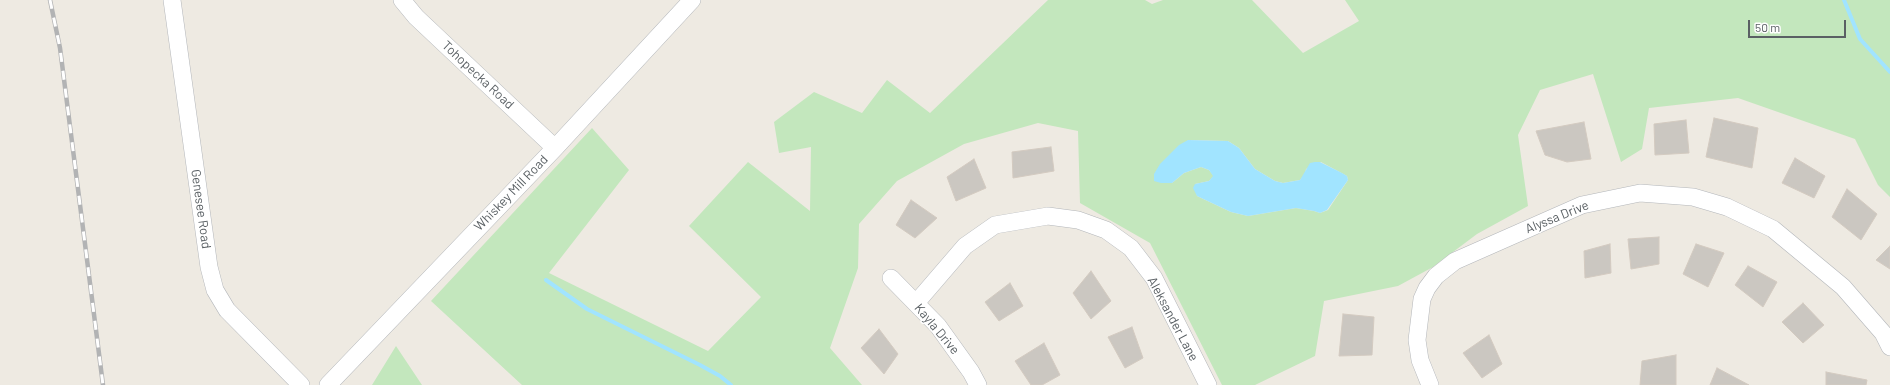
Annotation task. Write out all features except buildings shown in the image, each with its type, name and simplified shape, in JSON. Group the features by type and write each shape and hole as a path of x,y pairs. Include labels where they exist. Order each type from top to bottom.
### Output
{"street":[{"name":"Genesee Road","path":"172,0 209,267 215,290 226,310 301,385"},
{"name":"Tohopecka Road","path":"402,0 416,18 555,148"},
{"name":"Whiskey Mill Road","path":"328,385 555,148 692,0"},
{"name":"Alyssa Drive","path":"1430,385 1420,360 1417,340 1422,300 1427,288 1436,276 1455,261 1582,204 1640,193 1693,197 1727,207 1773,229 1843,287 1884,333 1890,347"},
{"name":"Aleksander Lane","path":"916,303 965,246 995,225 1048,216 1078,220 1106,230 1131,248 1154,278 1208,385"},
{"name":"Kayla Drive","path":"891,278 938,326 971,372 978,385"}],"green space":[{"path":"1048,0 1145,0 1152,4 1163,0 1252,0 1303,53 1359,21 1345,0 1890,0 1890,197 1878,185 1855,139 1738,98 1649,108 1642,149 1621,162 1593,74 1540,90 1518,135 1528,206 1477,234 1433,267 1398,286 1324,301 1315,356 1255,385 1222,385 1150,243 1080,203 1078,131 1038,123 964,144 897,181 859,224 858,268 830,348 862,385 522,385 431,301 592,128 629,170 549,273 708,351 761,297 689,226 748,162 810,211 811,147 779,153 774,122 814,92 862,113 887,80 930,113","holes":["1188,140 1228,141 1239,148 1255,169 1275,181 1283,183 1300,180 1305,175 1306,169 1321,162 1347,176 1348,180 1328,210 1320,213 1296,208 1248,216 1231,212 1197,196 1195,184 1209,181 1214,176 1209,170 1201,167 1184,173 1172,183"]},
{"path":"396,346 422,385 372,385"}],"water":[{"path":"1188,140 1228,141 1239,148 1255,169 1275,181 1283,183 1300,180 1310,163 1315,162 1320,162 1342,173 1347,176 1348,180 1327,210 1320,213 1296,208 1248,216 1231,212 1197,196 1193,188 1195,184 1209,181 1213,176 1209,170 1201,167 1184,173 1172,183 1161,183 1154,181 1154,174 1160,164 1179,145"}],"waterway":[{"path":"1844,0 1860,39 1890,72"},
{"path":"546,280 587,309 700,365 720,376 731,385"}],"railway":[{"path":"50,0 60,48 103,385"}]}
